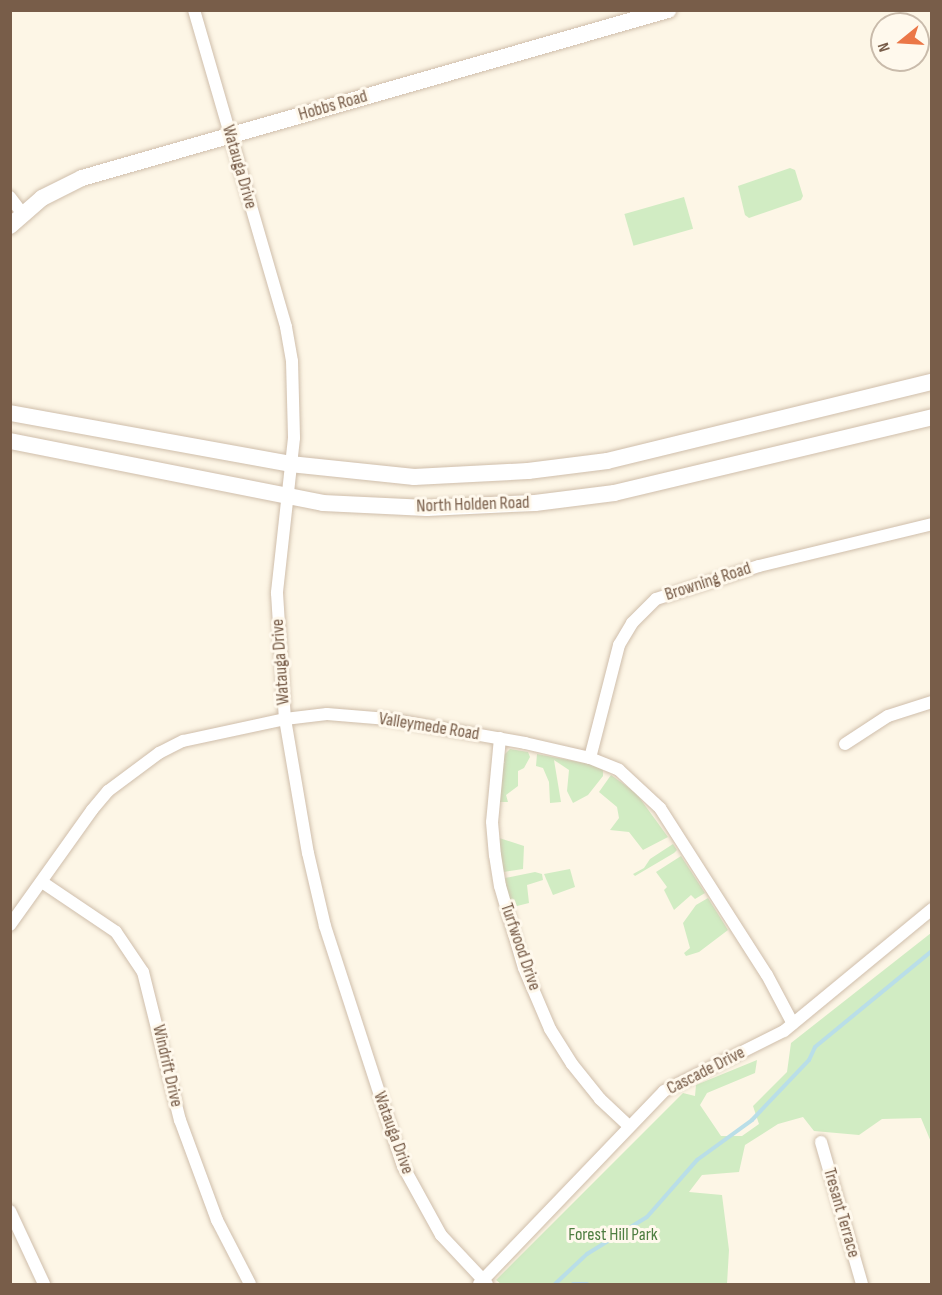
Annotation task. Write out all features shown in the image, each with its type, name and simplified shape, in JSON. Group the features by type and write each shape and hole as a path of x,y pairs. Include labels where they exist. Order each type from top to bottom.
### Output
{"main road":[{"name":"Hobbs Road","path":"10,226 42,198 82,178 642,14 668,10"},
{"name":"North Holden Road","path":"10,413 290,464 414,477 528,471 607,461 932,382"},
{"name":"North Holden Road","path":"10,441 323,502 427,508 535,504 614,493 932,417"}],"street":[{"name":"Watauga Drive","path":"194,10 286,327 296,405 277,593 285,719 308,853 325,926 403,1166 441,1235 482,1283"},
{"path":"10,197 23,213"},
{"name":"Browning Road","path":"590,758 618,645 632,623 656,599 759,566 932,524"},
{"path":"845,744 888,716 932,702"},
{"name":"Valleymede Road","path":"10,925 108,791 159,753 183,741 285,719 327,714 388,719 500,738 590,758 619,770 660,808 767,975 793,1024"},
{"name":"Turfwood Drive","path":"500,738 492,822 495,855 519,952 550,1029 600,1099 629,1126"},
{"name":"Windrift Drive","path":"42,882 116,932 143,972 187,1140 217,1220 250,1284"},
{"name":"Cascade Drive","path":"482,1283 664,1091 763,1043 793,1024 932,909"},
{"name":"Tresant Terrace","path":"821,1142 862,1284"},
{"path":"10,1211 44,1284"}],"green space":[{"path":"790,168 795,170 803,196 801,200 749,218 745,215 738,186"},
{"path":"684,197 693,229 633,246 624,214"},
{"path":"510,749 528,752 530,757 524,768 518,771 518,786 506,795 508,802 497,802 501,763 505,763 502,757"},
{"path":"537,754 589,764 603,770 603,776 588,795 573,803 567,791 569,770 554,760 561,802 550,803 549,782 543,768 536,766"},
{"path":"611,775 636,793 668,837 643,850 629,832 610,830 619,818 617,807 599,792"},
{"path":"496,837 524,846 523,869 503,872"},
{"path":"673,844 677,850 674,853 635,876 633,874 644,868 650,859"},
{"path":"681,856 705,893 695,899 691,895 674,910 664,890 667,887 656,872"},
{"path":"570,869 575,887 553,895 544,874"},
{"path":"535,872 542,874 543,880 527,885 529,903 509,908 505,878"},
{"path":"708,898 728,930 699,952 686,956 684,953 690,948 683,923 696,905"},
{"name":"Forest Hill Park","path":"931,933 931,1142 921,1118 882,1119 859,1135 814,1131 803,1117 778,1124 745,1145 739,1172 702,1175 689,1192 722,1195 729,1250 727,1284 501,1284 496,1280 683,1093 695,1096 696,1085 757,1060 755,1073 707,1093 700,1105 721,1136 742,1136 759,1124 753,1106 787,1072 791,1043"}],"waterway":[{"path":"555,1284 587,1254 647,1217 697,1160 752,1120 809,1060 815,1047 932,951"},
{"path":"573,1284 587,1284"}]}
